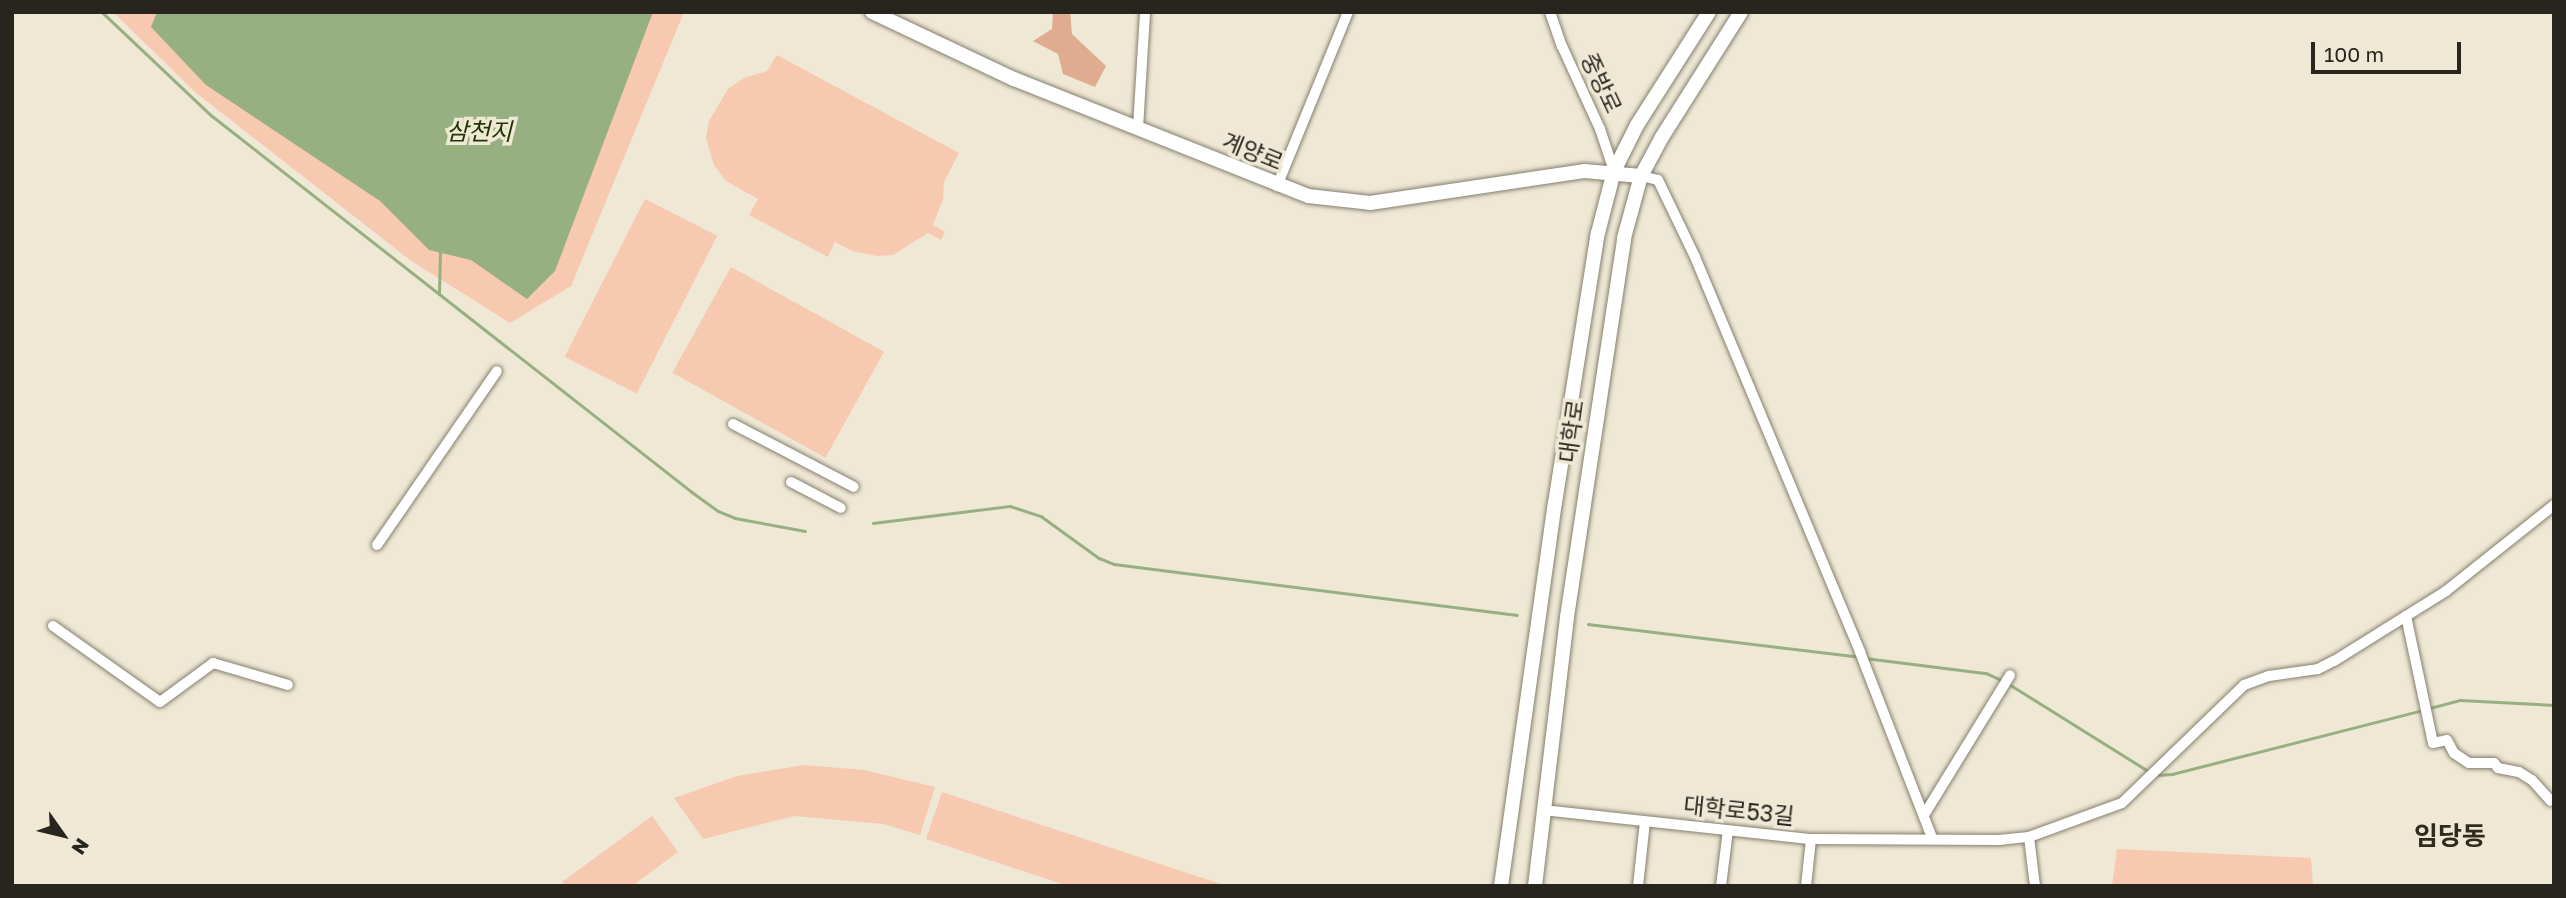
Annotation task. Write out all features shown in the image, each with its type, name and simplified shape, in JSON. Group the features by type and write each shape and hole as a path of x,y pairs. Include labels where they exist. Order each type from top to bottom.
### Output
{"main road":[{"name":"계양로","path":"872,12 949,51 1277,186 1332,201 1370,203 1584,171 1614,171 1642,176"},
{"path":"1501,886 1555,503 1598,233 1614,171 1637,125 1709,12"},
{"name":"대학로","path":"1535,886 1597,404 1624,237 1642,176 1662,137 1741,12"}],"street":[{"path":"1138,128 1145,12"},
{"path":"1277,186 1348,12"},
{"name":"중방로","path":"1550,12 1562,46 1601,129 1614,171"},
{"path":"1642,176 1658,180 1672,207 1860,652 1932,838"},
{"path":"377,545 497,371"},
{"path":"733,424 853,487"},
{"path":"790,482 841,508"},
{"name":"대학로53길","path":"1543,810 1811,839 1986,840 2029,837 2122,803 2244,685 2269,676 2318,669 2446,592 2554,505"},
{"path":"2406,616 2432,743 2447,740 2454,753 2469,763 2494,763 2498,768 2519,772 2532,780 2551,800"},
{"path":"53,626 160,702 214,663 288,685"},
{"path":"1924,815 2010,675"},
{"path":"1638,886 1645,822"},
{"path":"1721,886 1728,830"},
{"path":"2029,837 2035,886"},
{"path":"1806,886 1811,839"}],"shaded area":[{"name":"삼천지","path":"113,12 684,12 571,286 510,323 410,260 195,92"},
{"path":"1053,12 1070,12 1072,34 1106,66 1095,87 1063,74 1058,54 1033,41 1052,29"},
{"path":"777,55 959,153 944,182 943,199 933,225 945,232 941,240 928,233 893,255 877,256 852,251 835,242 828,257 749,215 758,199 726,181 714,165 706,138 709,121 728,89 744,78 767,71"},
{"path":"645,199 717,236 637,393 565,357"},
{"path":"731,267 884,352 825,458 672,373"},
{"path":"804,765 864,770 935,787 920,835 884,824 794,816 703,839 674,798 737,776"},
{"path":"942,792 1227,886 1068,886 926,839"},
{"path":"652,816 678,852 632,886 565,886 562,882"},
{"path":"2117,849 2311,858 2313,886 2112,886"}],"water":[{"name":"삼천지","path":"157,12 653,12 555,271 527,299 471,260 429,250 380,201 206,85 151,27"}],"waterway":[{"path":"102,12 211,115 692,492 718,511 735,518 805,531"},
{"path":"439,293 440,251"},
{"path":"873,523 1010,506 1041,516 1099,558 1114,564 1517,615"},
{"path":"1588,624 1859,657"},
{"path":"1865,658 1986,673 2003,681"},
{"path":"2009,684 2148,771"},
{"path":"2430,708 2460,700 2554,705"},
{"path":"2158,775 2172,774 2423,710"}],"district":[{"name":"임당동","path":"2450,836"}]}
